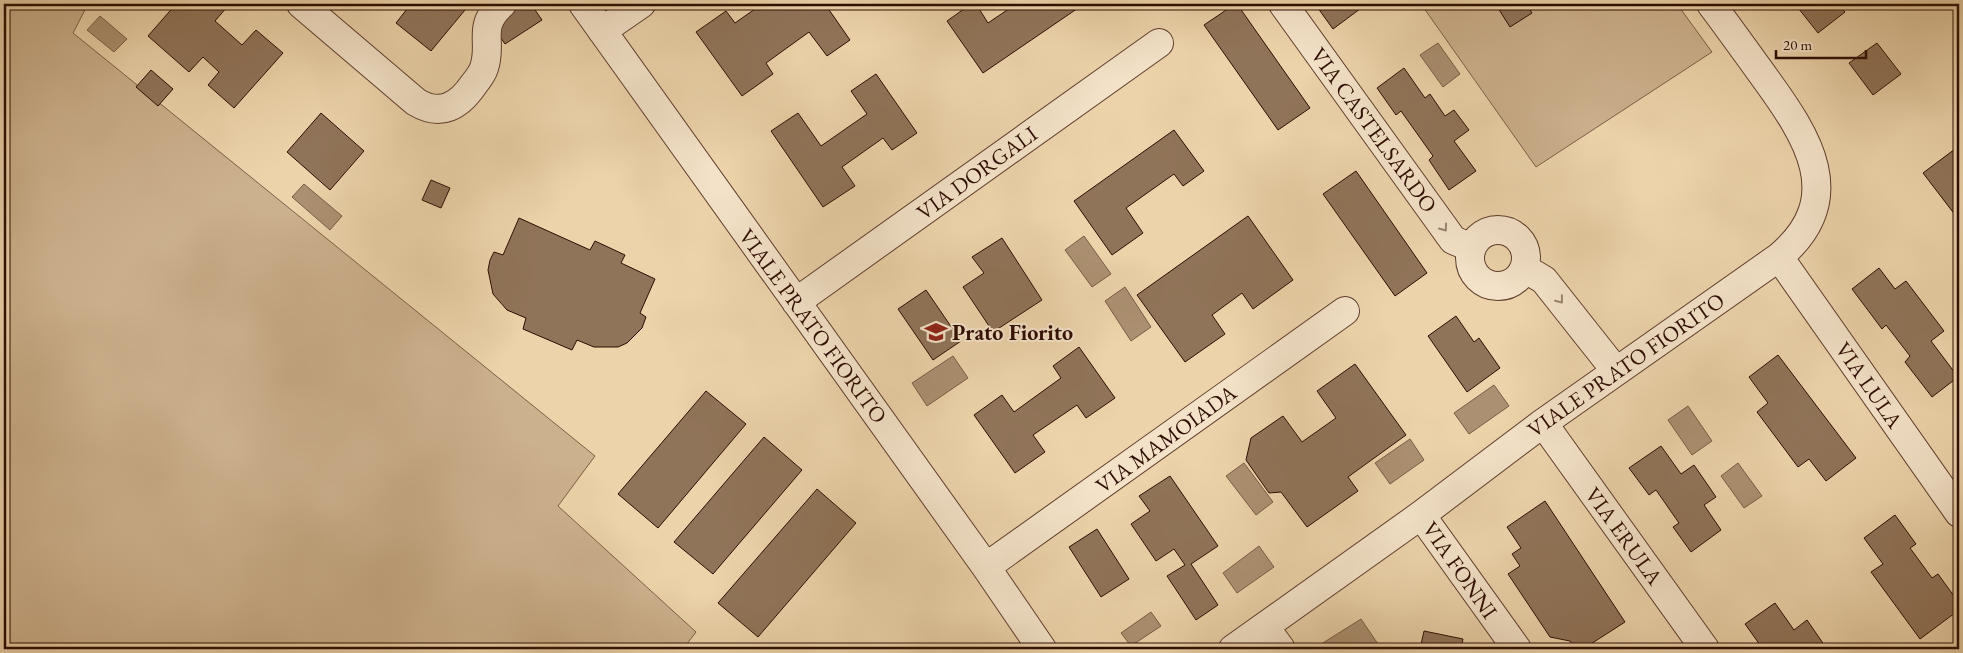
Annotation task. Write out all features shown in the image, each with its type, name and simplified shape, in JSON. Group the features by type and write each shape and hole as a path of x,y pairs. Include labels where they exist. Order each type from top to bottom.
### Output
{"street":[{"path":"301,4 416,102 429,109 436,110 452,106 462,99 482,73 487,59 487,25 494,11 502,4"},
{"name":"VIALE PRATO FIORITO","path":"583,4 986,567 1042,649"},
{"path":"602,31 641,4"},
{"name":"VIA CASTELSARDO","path":"1283,4 1453,240 1472,248"},
{"name":"VIALE PRATO FIORITO","path":"1233,649 1421,515 1543,423 1779,257 1801,234 1814,206 1816,180 1812,158 1806,142 1790,113 1711,4"},
{"name":"VIA DORGALI","path":"796,302 1159,43"},
{"path":"1498,230 1508,232 1518,238 1524,247 1526,258 1524,268 1518,278 1509,284 1498,286 1488,284 1478,278 1472,269 1470,259 1472,248 1478,238 1487,232 1498,230"},
{"name":"VIA LULA","path":"1779,257 1959,513"},
{"path":"1524,268 1544,280 1616,371"},
{"name":"VIA MAMOIADA","path":"986,567 1345,311"},
{"name":"VIA ERULA","path":"1543,423 1705,649"},
{"name":"VIA FONNI","path":"1421,515 1517,649"},
{"path":"1265,627 1281,649"}],"shaded area":[{"path":"4,4 88,4 73,33 595,456 558,506 696,632 683,649 4,649"},
{"path":"1421,4 1677,4 1712,52 1536,167"},
{"path":"100,16 127,39 114,52 87,30"},
{"path":"1438,43 1460,74 1443,87 1420,55"},
{"path":"304,184 342,216 330,230 292,197"},
{"path":"1084,236 1111,274 1092,287 1065,250"},
{"path":"1125,287 1151,327 1131,341 1105,301"},
{"path":"953,356 968,378 927,406 912,383"},
{"path":"1494,385 1509,406 1469,434 1454,413"},
{"path":"1688,406 1712,441 1692,455 1668,420"},
{"path":"1410,439 1424,460 1390,484 1375,463"},
{"path":"1244,463 1273,502 1256,515 1226,476"},
{"path":"1738,463 1762,496 1744,508 1721,476"},
{"path":"1259,546 1274,567 1237,593 1223,573"},
{"path":"1151,612 1161,626 1131,646 1121,633"},
{"path":"1361,619 1378,644 1370,649 1320,649 1318,646"}],"building":[{"path":"176,4 223,4 227,7 215,21 242,45 256,30 283,53 234,108 208,85 219,72 203,57 189,72 148,36"},
{"path":"401,4 470,4 431,51 396,23 407,9"},
{"path":"525,4 531,4 542,20 505,44 492,25"},
{"path":"762,4 825,4 850,40 827,56 809,32 766,63 773,74 742,96 696,32 726,11 735,23"},
{"path":"971,4 976,4 988,23 1016,4 1084,4 983,73 947,21"},
{"path":"1237,4 1310,108 1278,130 1204,25"},
{"path":"1315,4 1356,4 1360,9 1333,29"},
{"path":"1504,4 1526,4 1532,13 1510,27 1498,8"},
{"path":"1795,4 1838,4 1845,12 1818,33"},
{"path":"1877,43 1901,74 1873,95 1849,63"},
{"path":"1404,68 1425,98 1430,94 1445,116 1454,110 1469,130 1454,141 1476,171 1449,190 1429,160 1433,156 1401,111 1396,115 1377,88"},
{"path":"151,70 173,89 158,106 136,87"},
{"path":"876,74 917,133 892,150 883,138 842,167 855,186 823,207 771,131 798,113 821,146 867,114 851,91"},
{"path":"321,113 364,151 330,190 287,152"},
{"path":"1174,130 1204,171 1183,186 1174,174 1126,208 1143,233 1112,255 1074,201"},
{"path":"1959,146 1959,220 1923,173"},
{"path":"1356,171 1427,273 1395,296 1323,194"},
{"path":"431,180 450,188 441,208 422,200"},
{"path":"1248,216 1293,280 1253,309 1242,293 1212,315 1225,334 1185,362 1137,295"},
{"path":"519,218 590,250 595,241 625,255 621,263 655,279 640,313 646,317 642,328 627,343 618,347 594,347 577,340 572,350 523,329 526,318 507,310 493,294 488,270 494,252 503,255"},
{"path":"1002,238 1042,300 993,332 963,287 984,273 972,257"},
{"path":"1879,268 1895,289 1906,281 1944,331 1931,341 1958,377 1932,397 1905,362 1910,356 1886,325 1882,329 1852,289"},
{"path":"926,290 961,341 933,360 898,309"},
{"path":"1456,316 1474,342 1479,338 1500,368 1467,392 1428,336"},
{"path":"1079,347 1115,398 1086,418 1077,405 1033,435 1045,452 1015,473 974,415 1002,395 1014,412 1061,378 1053,366"},
{"path":"1778,355 1856,458 1826,481 1809,459 1798,467 1757,412 1768,403 1749,377"},
{"path":"1355,364 1406,435 1348,477 1358,491 1307,527 1281,492 1269,493 1246,460 1251,438 1283,416 1302,442 1336,418 1317,391"},
{"path":"706,391 746,424 658,528 618,494"},
{"path":"764,437 802,470 713,574 674,542"},
{"path":"1661,446 1681,474 1694,465 1716,497 1704,505 1721,530 1691,552 1673,527 1679,523 1656,490 1649,495 1629,468"},
{"path":"1170,476 1218,546 1191,564 1218,605 1196,620 1167,576 1185,565 1174,549 1156,561 1131,524 1150,511 1139,496"},
{"path":"817,489 856,523 758,637 718,603"},
{"path":"1545,501 1625,622 1583,649 1576,649 1570,641 1550,637 1508,574 1520,566 1512,554 1521,548 1507,527"},
{"path":"1895,515 1916,544 1910,548 1932,578 1938,574 1959,603 1959,610 1920,639 1871,572 1883,564 1864,538"},
{"path":"1097,529 1129,579 1101,597 1069,547"},
{"path":"1775,603 1794,630 1807,620 1827,649 1774,649 1771,645 1763,649 1745,624"},
{"path":"1424,631 1463,639 1461,649 1420,649"}],"place":[{"name":"Prato Fiorito","path":"936,332"}]}
